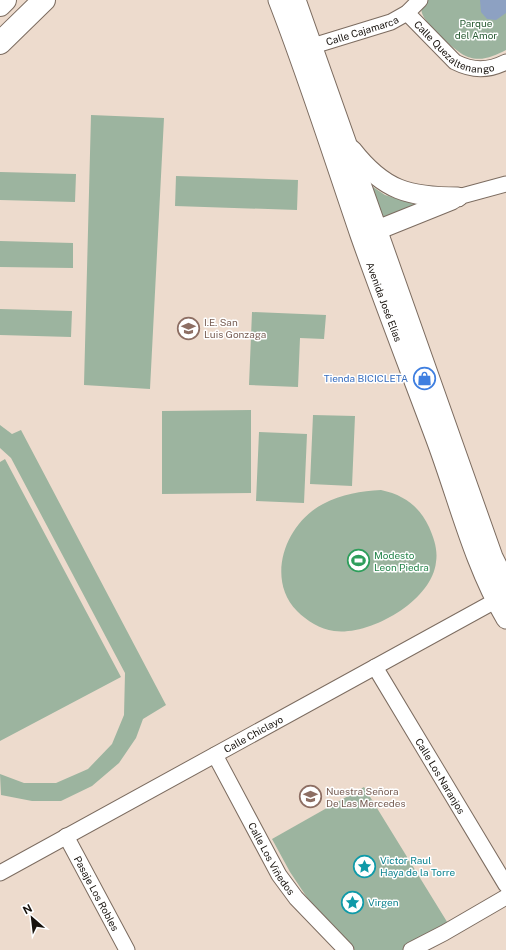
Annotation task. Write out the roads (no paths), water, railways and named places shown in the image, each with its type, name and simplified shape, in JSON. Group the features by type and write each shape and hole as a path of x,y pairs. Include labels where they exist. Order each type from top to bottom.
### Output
{"main road":[{"path":"0,5 6,0"},
{"path":"0,43 44,0"}],"street":[{"name":"Avenida José Elías","path":"278,0 305,48 345,139 369,233 396,279 491,551 506,583"},
{"name":"Avenida José Elías","path":"296,0 305,48 369,233 442,456 476,554 501,598 506,619"},
{"name":"Calle Cajamarca","path":"305,48 391,22 407,13 420,0"},
{"name":"Calle Quezaltenango","path":"407,13 455,62 463,66 484,70 495,68 506,62"},
{"path":"345,139 371,171 394,188 417,195 458,197"},
{"path":"369,233 458,197 506,184"},
{"name":"Calle Chiclayo","path":"0,873 501,598"},
{"name":"Calle Los Naranjos","path":"374,667 506,885"},
{"name":"Calle Los Viñedos","path":"215,755 279,875 296,898 346,950"},
{"name":"Pasaje Los Robles","path":"66,836 127,950"},
{"path":"411,950 444,933 506,897"}],"water":[{"path":"480,0 506,0 506,13 496,20 487,19 481,12"}],"place":[{"name":"I.E. San Luis Gonzaga","path":"188,328"},
{"name":"Tienda BICICLETA","path":"424,378"},
{"name":"Modesto Leon Piedra","path":"359,561"},
{"name":"Nuestra Señora De Las Mercedes","path":"310,797"},
{"name":"Victor Raul Haya de la Torre","path":"365,866"},
{"name":"Virgen","path":"352,902"}],"park label":[{"name":"Parque del Amor","path":"476,28"}]}
